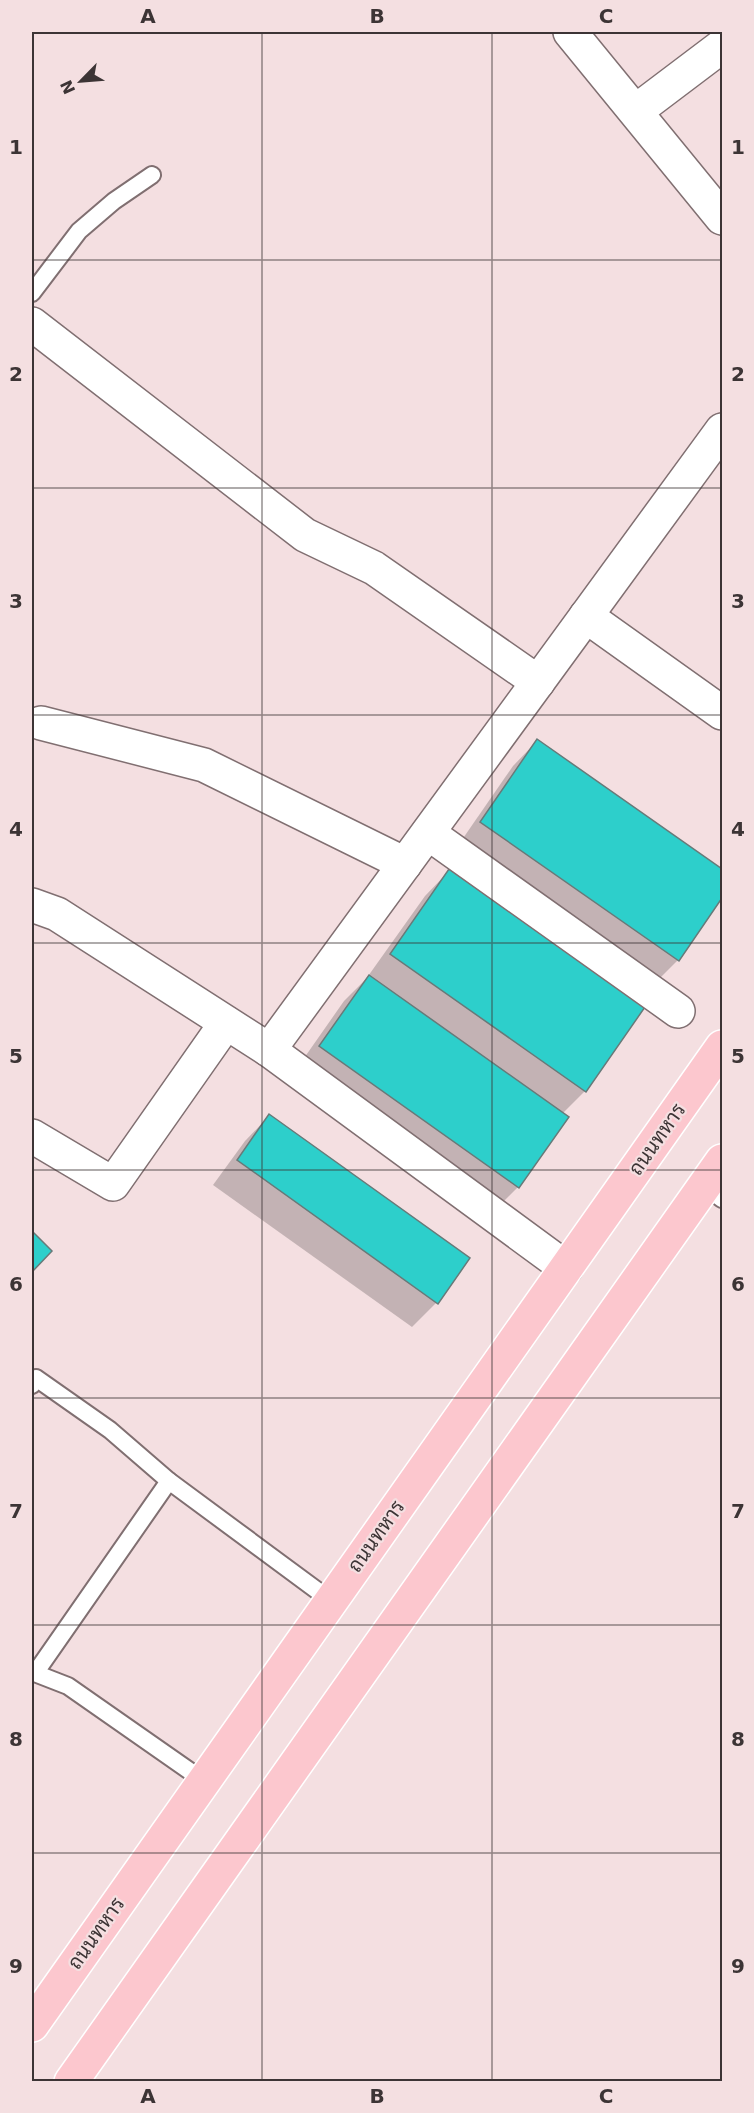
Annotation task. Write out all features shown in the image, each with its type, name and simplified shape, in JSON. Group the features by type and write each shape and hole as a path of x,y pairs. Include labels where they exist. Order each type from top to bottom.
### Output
{"main road":[{"name":"ถนนทหาร","path":"32,2025 330,1600 723,1047"},
{"path":"71,2082 717,1182"}],"street":[{"path":"570,32 723,218"},
{"path":"636,111 723,46"},
{"path":"32,324 305,535 374,568 538,682"},
{"path":"269,1050 723,429"},
{"path":"586,616 723,712"},
{"path":"41,723 204,765 405,864"},
{"path":"428,833 678,1011"},
{"path":"32,905 57,914 269,1050 566,1268"},
{"path":"32,1136 113,1184 226,1023"}],"lane":[{"path":"32,293 79,231 114,201 152,175"},
{"path":"33,1379 110,1430 169,1481 330,1600"},
{"path":"169,1481 34,1672 68,1686 204,1781"}],"building":[{"path":"537,739 722,869 722,898 679,961 480,822"},
{"path":"449,869 645,1007 586,1092 390,954"},
{"path":"369,975 569,1117 519,1188 319,1046"},
{"path":"269,1114 470,1258 438,1304 237,1160"},
{"path":"32,1231 52,1251 32,1272"}]}
